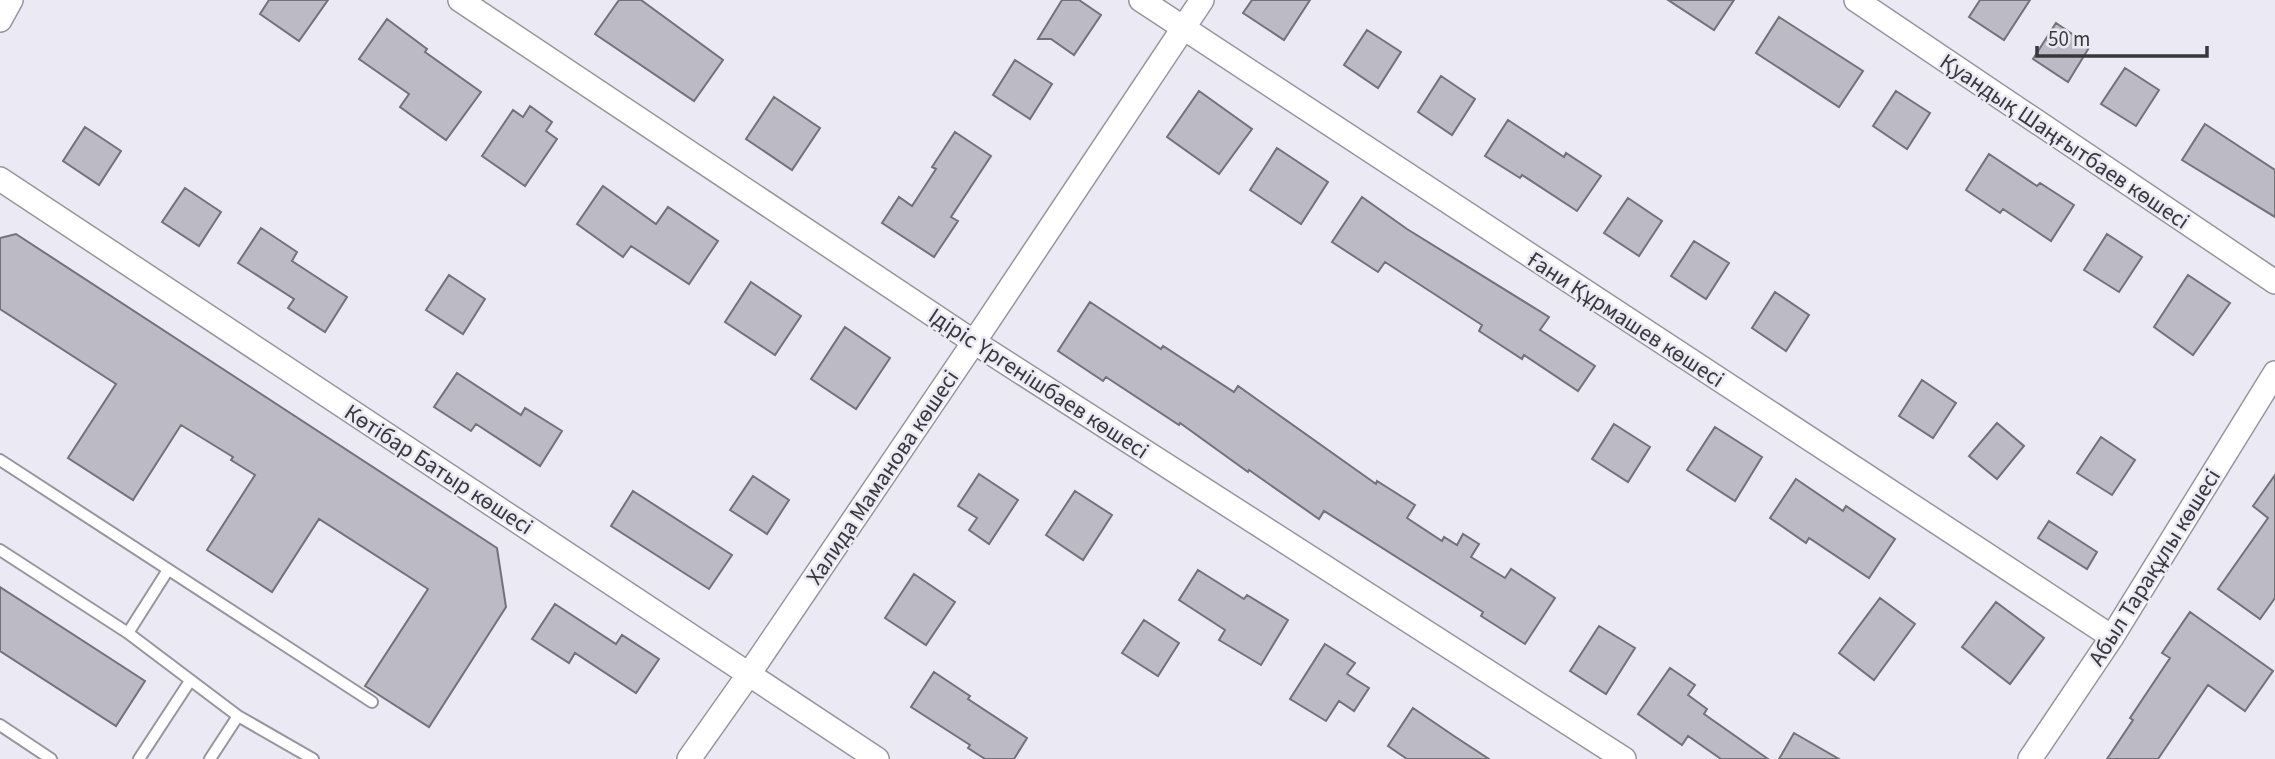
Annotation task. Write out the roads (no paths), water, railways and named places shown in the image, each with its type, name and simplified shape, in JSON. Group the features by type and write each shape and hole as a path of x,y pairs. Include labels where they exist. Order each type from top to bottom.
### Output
{"street":[{"path":"0,20 11,0"},
{"name":"Ідіріс Үргенішбаев көшесі","path":"460,0 974,342 1624,759"},
{"name":"Ғани Құрмашев көшесі","path":"1141,0 2112,637"},
{"name":"Халида Маманова көшесі","path":"689,759 974,342 1202,0"},
{"name":"Қуандық Шаңғытбаев көшесі","path":"1856,0 2275,282"},
{"name":"Көтібар Батыр көшесі","path":"0,179 877,759"},
{"name":"Абыл Тарақұлы көшесі","path":"2030,759 2112,637 2275,373"}],"lane":[{"path":"0,460 372,702"},
{"path":"0,550 128,633 238,716 313,759"},
{"path":"128,633 168,570"},
{"path":"139,759 190,681"},
{"path":"210,759 238,716"},
{"path":"0,725 51,759"}]}
